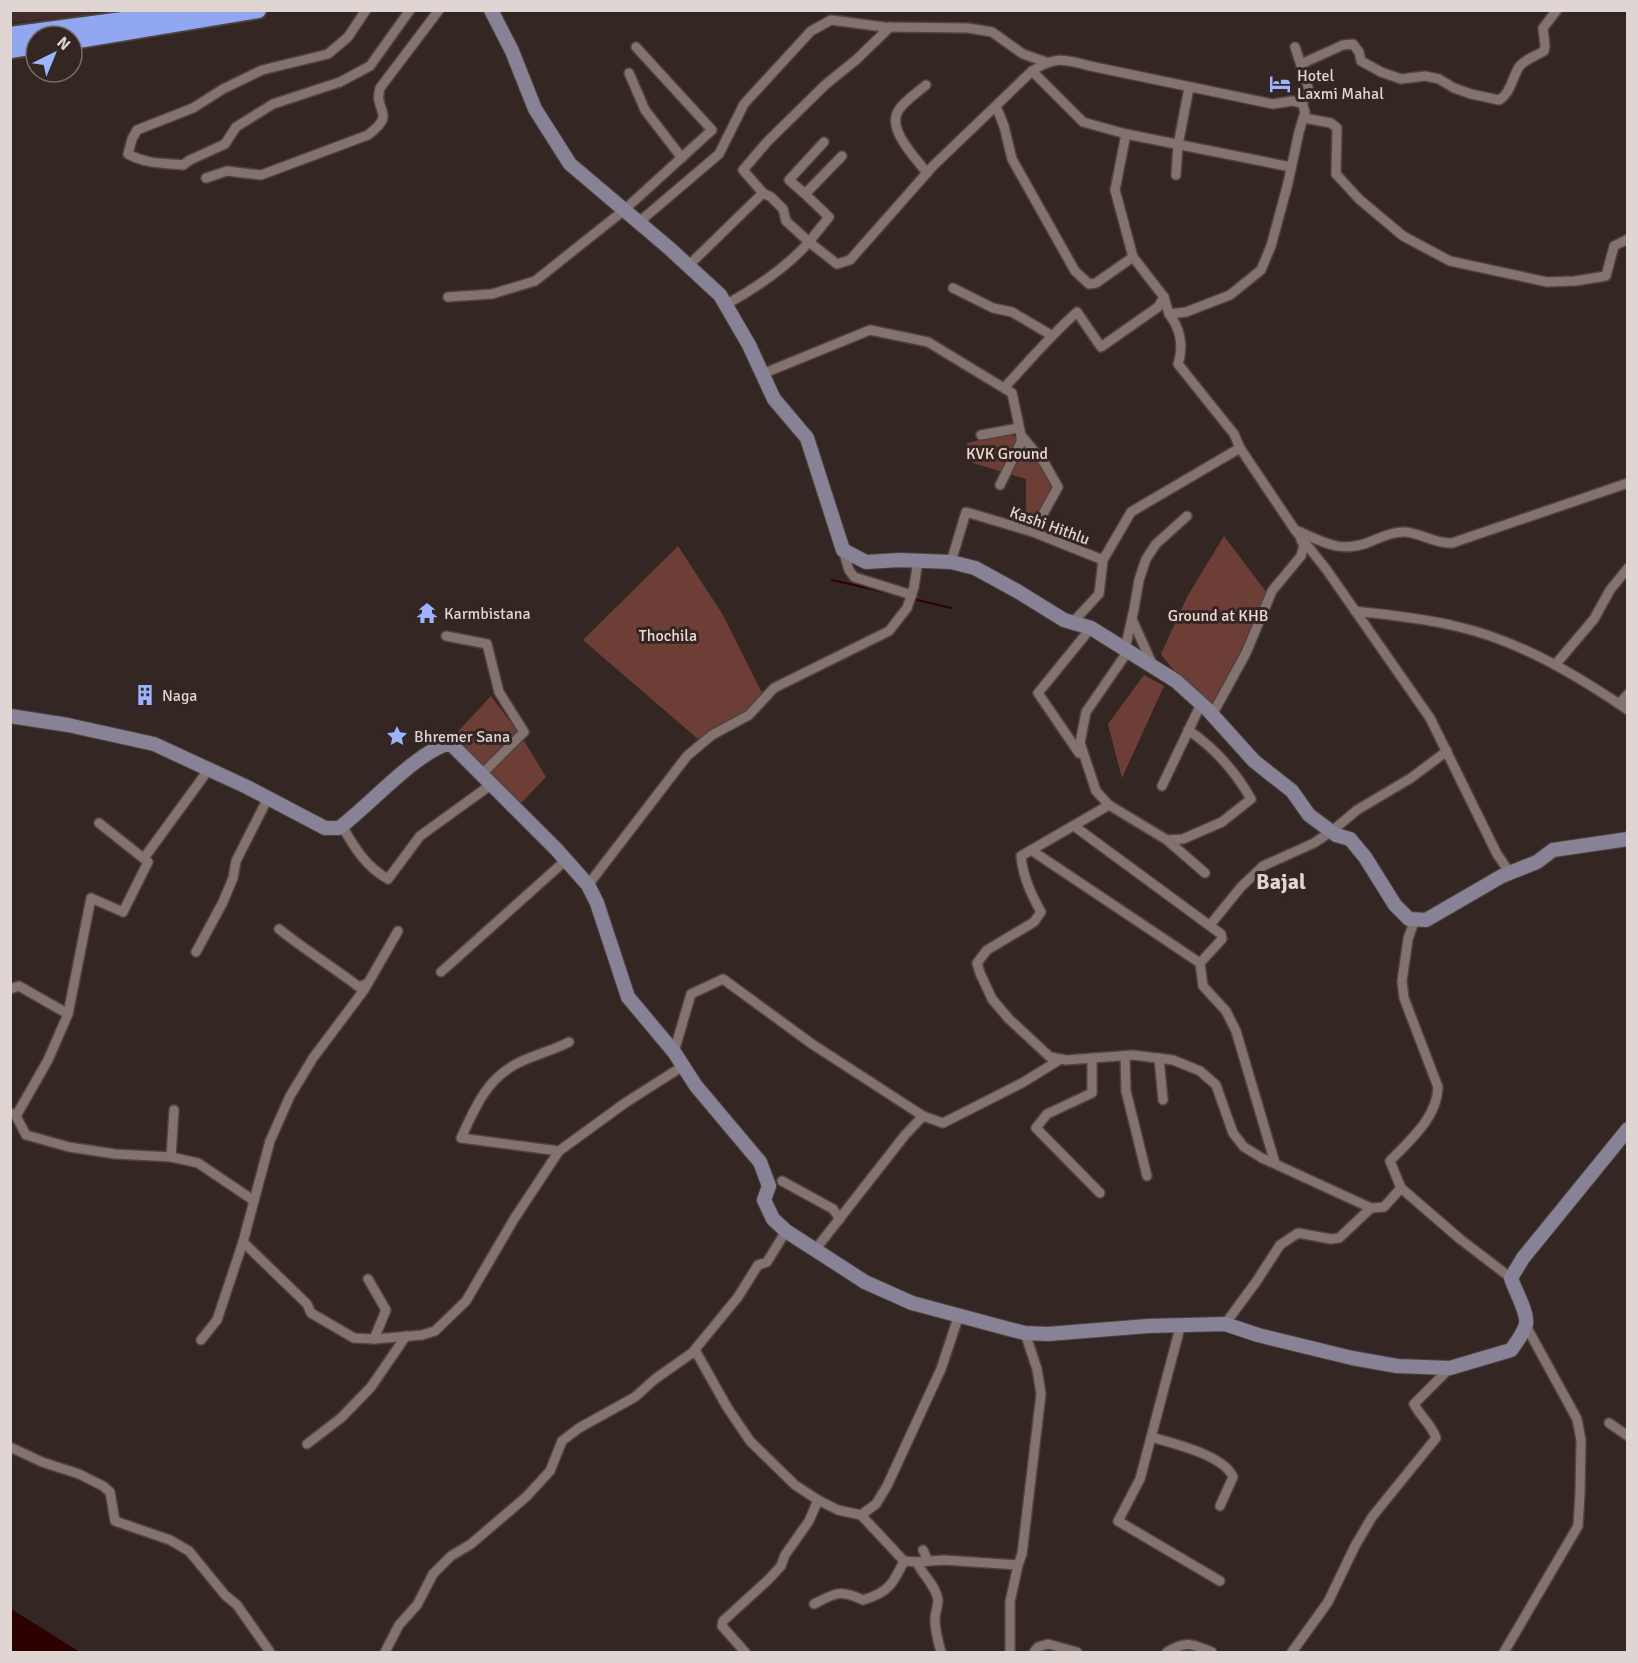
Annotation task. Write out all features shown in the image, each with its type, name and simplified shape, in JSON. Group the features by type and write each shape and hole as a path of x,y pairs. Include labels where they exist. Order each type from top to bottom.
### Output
{"highway":[{"path":"10,35 88,21 198,10"},
{"path":"84,39 258,10"}],"street":[{"path":"366,10 348,37 328,54 262,70 223,89 193,108 137,130 128,153 154,164 183,165 225,144 236,127 273,104 340,82 370,66 410,10"},
{"path":"206,178 227,171 261,175 368,135 381,125 383,119 378,95 380,88 439,10"},
{"path":"491,10 512,51 535,109 570,164 720,295 749,345 774,399 807,438 849,570 854,577 910,598"},
{"path":"1301,64 1343,45 1353,44 1359,52 1361,62 1381,72 1401,79 1425,76 1439,79 1454,88 1499,100 1507,94 1520,66 1544,51 1543,28 1557,10"},
{"path":"638,223 719,154 744,104 811,31 831,20 890,27 968,28 992,32 1023,54 1046,62"},
{"path":"890,27 857,59 825,85 767,142 743,170 763,193 771,197 783,209 786,221 837,264 850,260 927,173 1032,71 1046,62 1063,58 1090,66 1274,105 1292,101 1302,103 1305,108 1304,118 1292,167 1271,246 1261,270 1230,295 1186,312 1168,314"},
{"path":"448,297 492,294 535,280 623,211 712,130 636,47"},
{"path":"1294,48 1309,92 1302,103"},
{"path":"1032,71 1083,122 1126,134 1292,167"},
{"path":"629,73 645,110 682,158"},
{"path":"926,85 899,109 895,118 895,126 927,173"},
{"path":"1176,175 1178,145 1189,88"},
{"path":"996,106 1004,126 1011,159 1075,271 1089,284 1096,284 1132,257"},
{"path":"1304,118 1331,123 1337,128 1336,174 1359,199 1403,236 1450,261 1546,282 1575,281 1606,276 1614,246 1628,239"},
{"path":"1126,134 1115,190 1132,257 1164,297 1168,314 1177,325 1182,352 1178,364 1234,434 1240,448 1304,545 1301,556 1272,591 1246,653 1212,715"},
{"path":"725,305 750,291 795,258 829,216 789,180 824,142"},
{"path":"805,194 842,156"},
{"path":"688,266 763,193"},
{"path":"953,288 993,308 1012,312 1051,335"},
{"path":"1004,388 1051,335 1077,312 1101,346 1158,308 1164,297"},
{"path":"762,374 870,330 928,342 1012,393 1021,442 1000,486"},
{"path":"981,435 1020,431"},
{"path":"1020,431 1045,464 1058,488 1033,532"},
{"name":"Kashi Hithlu","path":"951,562 966,512 1033,532 1103,560 1131,512 1240,448"},
{"path":"1295,530 1331,545 1347,548 1402,531 1415,533 1441,543 1452,543 1628,483"},
{"path":"1187,516 1156,544 1146,559 1139,580 1126,650 1086,712 1080,743 1096,791 1109,805 1167,840 1205,873"},
{"path":"1295,530 1430,718 1497,854 1510,873"},
{"path":"1308,546 1331,545"},
{"path":"843,550 866,562 951,562 975,568 1064,620 1091,628 1176,681 1212,715 1254,761 1292,791 1309,815 1336,835 1350,839 1365,857 1395,906 1410,919 1426,920 1510,873 1537,862 1553,850 1628,838"},
{"path":"1072,623 1099,594 1103,560"},
{"path":"588,885 687,756 712,735 749,715 774,688 889,631 910,598 918,561"},
{"path":"1555,665 1594,619 1610,590 1628,568"},
{"path":"1355,611 1456,626 1520,647 1555,665 1623,707 1628,694"},
{"path":"1132,619 1153,667"},
{"path":"1088,765 1038,693 1091,628"},
{"path":"342,826 358,854 388,879 420,836 487,779 524,732 499,692 487,644 447,636"},
{"path":"1162,786 1200,704"},
{"path":"10,716 68,725 154,744 326,828 342,826 407,769 441,746 450,743 588,885 597,903 628,997 674,1052 696,1086 759,1162 769,1186 764,1200 769,1214 786,1231 865,1282 912,1303 1025,1333 1048,1334 1092,1329 1225,1324 1257,1335 1352,1358 1397,1366 1450,1368 1511,1350 1526,1326"},
{"path":"1167,840 1183,839 1222,822 1251,799 1238,776 1206,742 1188,730"},
{"path":"1210,925 1241,887 1263,866 1314,843 1357,810 1411,778 1447,751"},
{"path":"144,858 209,770"},
{"path":"196,952 223,902 233,878 236,861 268,798"},
{"path":"1109,805 1021,856 1023,873 1032,897 1041,912 1034,922 987,950 977,963 992,999 1009,1019 1050,1057 1061,1059 1125,1056 1159,1058 1173,1060 1200,1071 1216,1085 1233,1133 1244,1147 1371,1208 1384,1207 1401,1188"},
{"path":"99,823 148,862 123,912 91,898 68,1014 48,1060 13,1114 26,1135 69,1148 115,1154 171,1157 198,1163 253,1200"},
{"path":"1074,826 1210,925 1222,937 1200,963 1203,986 1226,1011 1236,1031 1275,1163"},
{"path":"1031,850 1200,963"},
{"path":"441,972 566,860"},
{"path":"1415,919 1408,939 1402,981 1404,998 1438,1087 1437,1100 1422,1128 1390,1161 1401,1188 1460,1239 1511,1278 1516,1296 1525,1311 1526,1326 1577,1419 1581,1440 1578,1526 1504,1653"},
{"path":"279,929 304,950 316,955 359,987 369,982"},
{"path":"201,1340 217,1320 243,1242 270,1141 290,1096 313,1058 369,982 398,932"},
{"path":"674,1052 691,994 723,979 812,1044 923,1116 943,1123 1022,1083 1061,1059"},
{"path":"10,989 19,986 68,1014"},
{"path":"559,1151 460,1138 481,1095 496,1079 516,1064 554,1050 568,1042"},
{"path":"1125,1056 1126,1091 1147,1176"},
{"path":"1092,1058 1092,1093 1047,1114 1036,1128 1100,1194"},
{"path":"1159,1058 1163,1100"},
{"path":"243,1242 307,1304 311,1313 354,1338 374,1339 435,1331 466,1301 514,1219 559,1151 625,1102 683,1066"},
{"path":"171,1157 174,1110"},
{"path":"815,1250 905,1135 923,1116"},
{"path":"1511,1278 1523,1258 1628,1129"},
{"path":"782,1181 833,1209 840,1219"},
{"path":"1225,1324 1280,1245 1298,1233 1331,1239 1339,1238 1371,1208"},
{"path":"385,1653 399,1625 417,1605 433,1574 526,1497 550,1471 562,1441 579,1428 635,1397 695,1350 738,1297 758,1264 768,1262 786,1231"},
{"path":"368,1279 386,1310 374,1339"},
{"path":"861,1515 876,1504 886,1486 940,1369 958,1315"},
{"path":"1181,1324 1140,1479 1118,1521 1220,1581"},
{"path":"1010,1653 1010,1602 1022,1554 1041,1394 1037,1369 1025,1333"},
{"path":"307,1444 341,1418 371,1387 406,1336"},
{"path":"695,1350 727,1407 750,1441 795,1485 838,1510 861,1515 904,1561 944,1560 1018,1565"},
{"path":"1292,1653 1328,1602 1354,1546 1372,1517 1436,1438 1434,1430 1427,1424 1414,1404 1450,1368"},
{"path":"1609,1423 1628,1436"},
{"path":"1151,1437 1192,1448 1228,1469 1233,1477 1220,1506"},
{"path":"10,1447 103,1486 111,1492 116,1521 170,1540 189,1551 225,1595 237,1605 270,1653"},
{"path":"745,1653 722,1626 723,1622 781,1566 785,1555 809,1521 818,1500"},
{"path":"922,1550 928,1561"},
{"path":"814,1604 840,1592 862,1600 872,1597 893,1584 904,1561"},
{"path":"917,1562 938,1600 934,1617 941,1653"},
{"path":"1167,1653 1178,1646 1189,1643 1212,1653"},
{"path":"1034,1653 1038,1647 1048,1644 1077,1653"}],"shaded area":[{"path":"10,11 95,11 93,14 11,23"},
{"path":"11,1609 80,1652 11,1652"}],"green space":[{"name":"KVK Ground","path":"1012,435 1019,439 1054,483 1032,530 1026,527 1026,479 973,463 969,459 967,443 996,436"},
{"name":"Ground at KHB","path":"1224,536 1267,593 1215,706 1175,672 1161,654 1187,597"},
{"name":"Thochila","path":"678,546 723,615 762,693 752,707 699,740 583,640"},
{"path":"1144,675 1164,686 1122,778 1108,724"},
{"path":"491,696 523,739 546,777 521,803 451,739"}],"waterway":[{"path":"832,580 902,596"},
{"path":"913,599 951,608"}],"place":[{"name":"Hotel Laxmi Mahal","path":"1280,84"},
{"name":"Karmbistana","path":"427,613"},
{"name":"Naga","path":"145,695"},
{"name":"Bhremer Sana","path":"397,736"}],"district":[{"name":"Bajal","path":"1281,881"}]}
